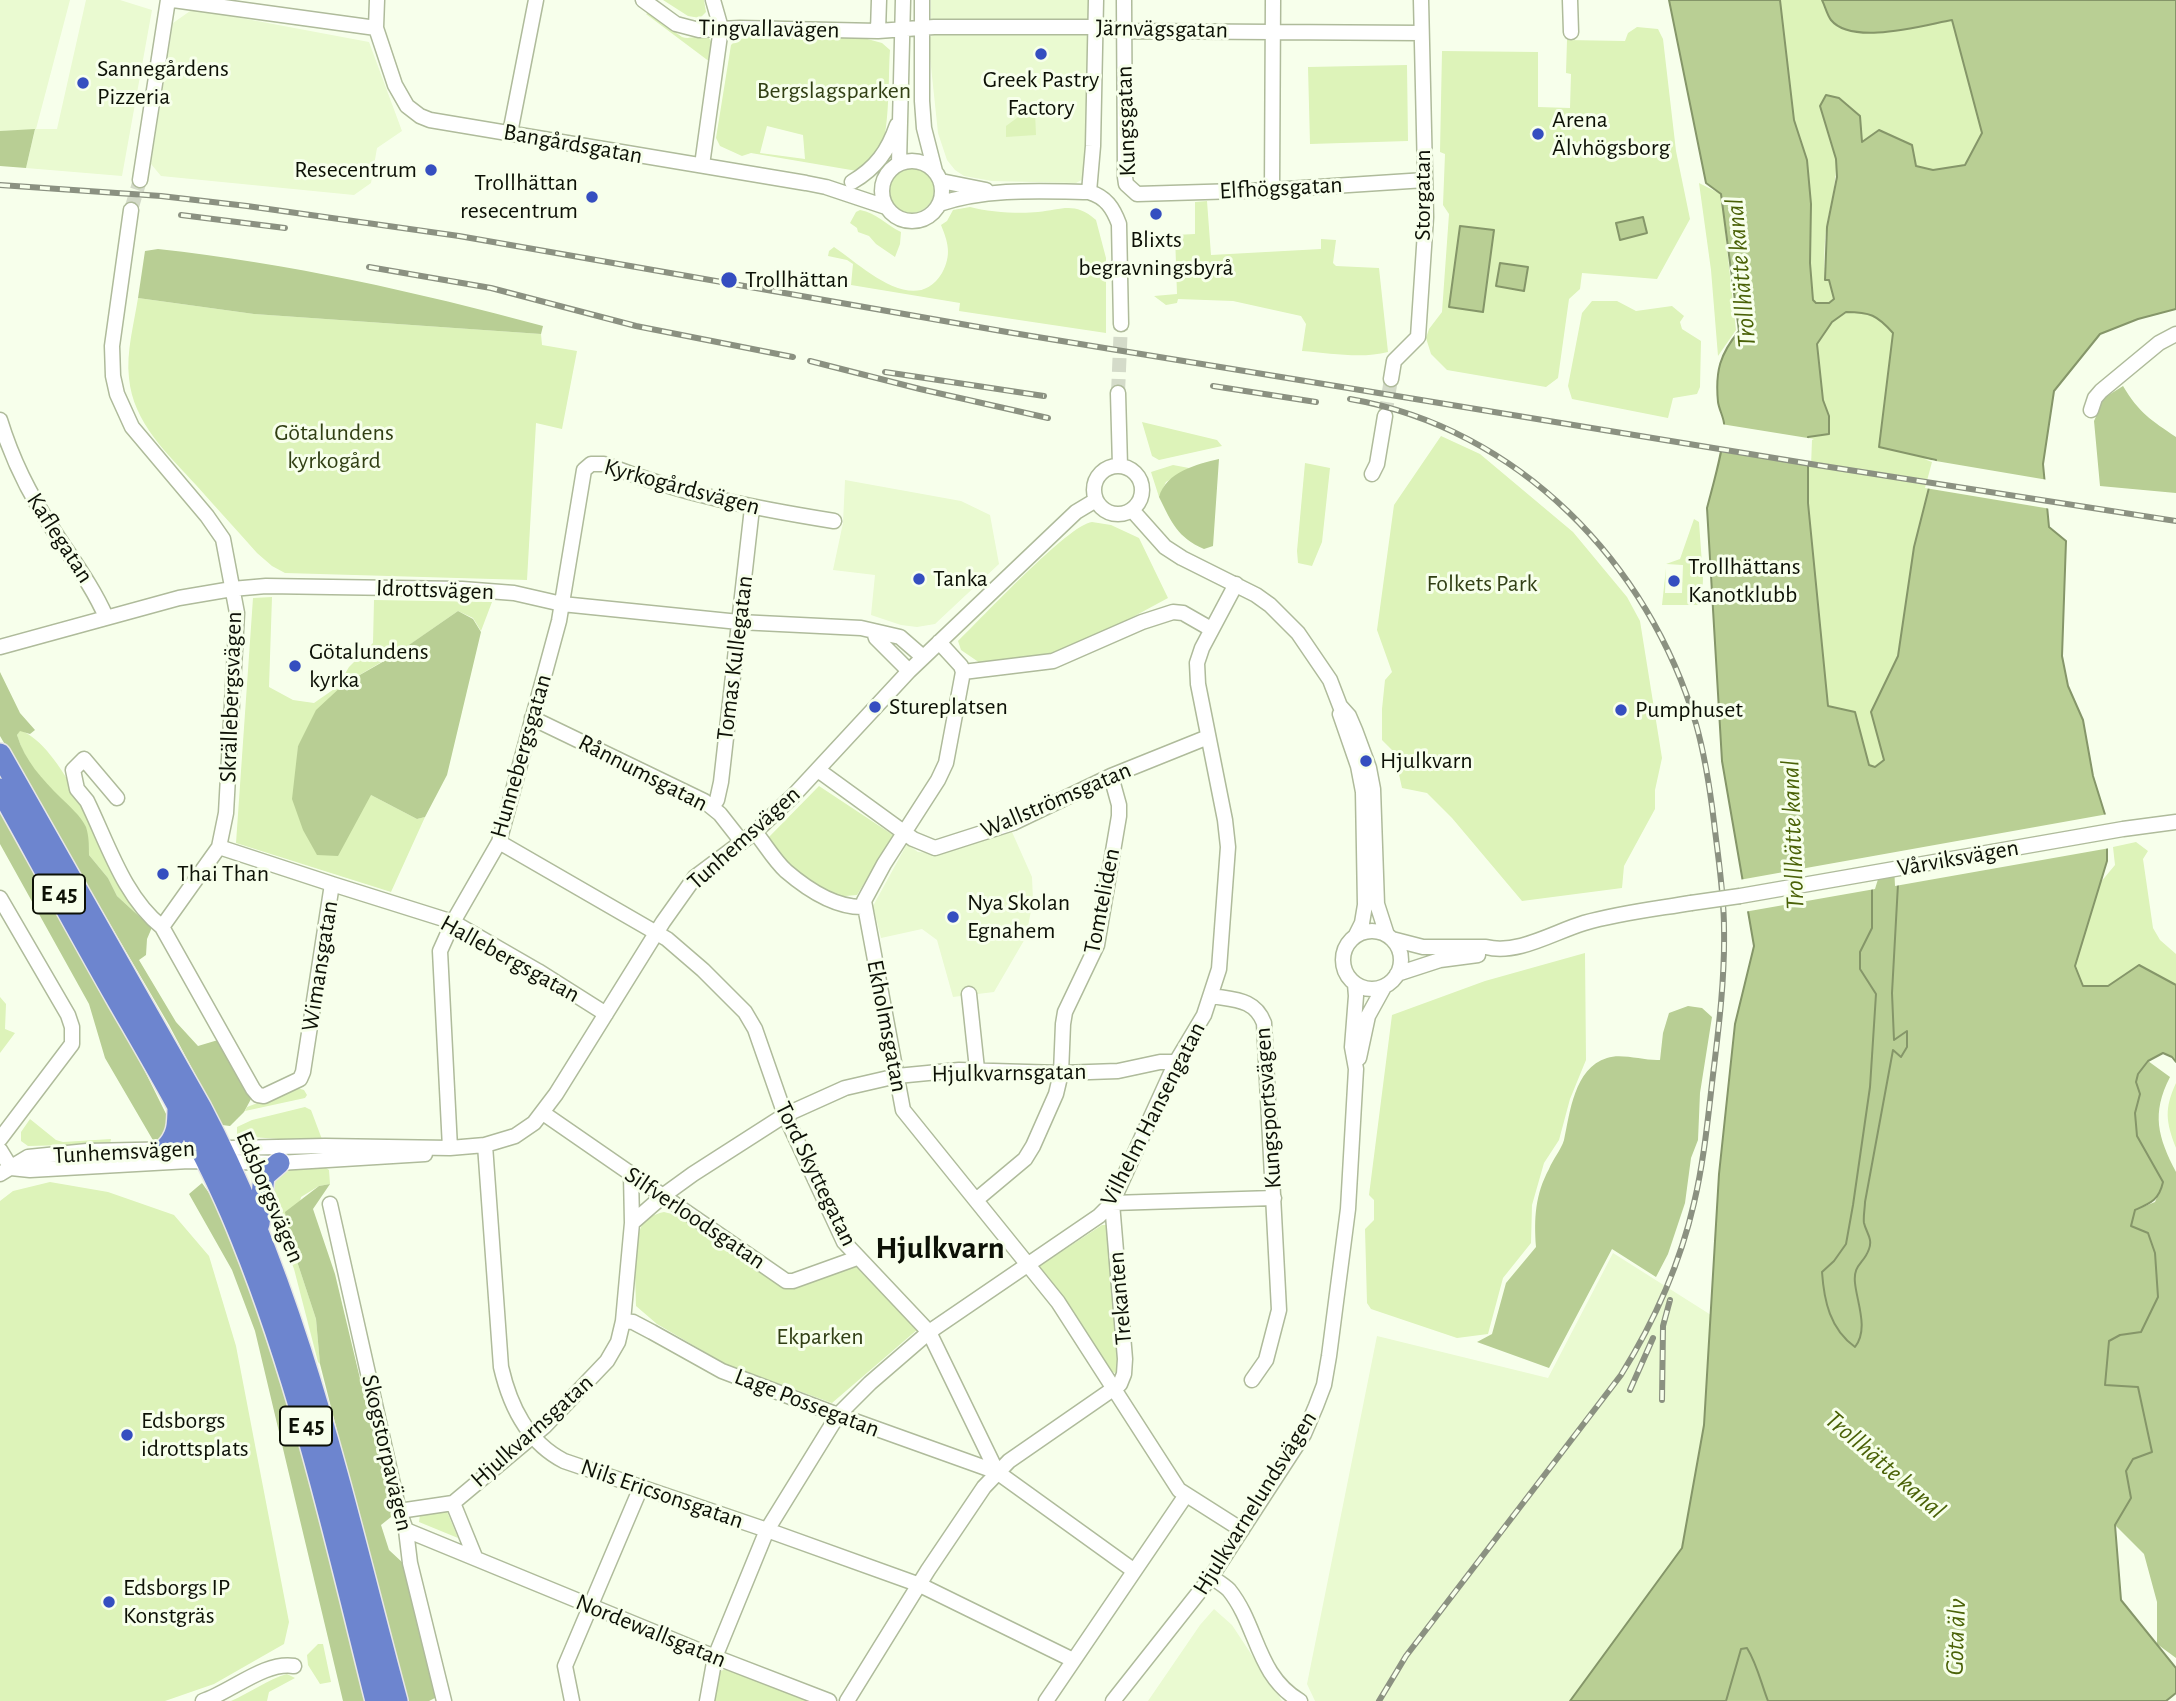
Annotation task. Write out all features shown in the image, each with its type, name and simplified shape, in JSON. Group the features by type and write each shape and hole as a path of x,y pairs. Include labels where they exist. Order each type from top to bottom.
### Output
{"highway":[{"name":"Edsborgsvägen","path":"0,754 258,1230 290,1317 322,1420 397,1701"},
{"name":"Edsborgsvägen","path":"0,789 178,1105 215,1154 220,1188 243,1241 306,1425 376,1701"},
{"path":"167,1155 177,1132 178,1105"},
{"path":"258,1230 264,1176 279,1163"}],"street":[{"path":"140,180 171,0 376,28 377,0"},
{"path":"510,133 536,0"},
{"name":"Tingvallavägen","path":"643,0 676,24 687,28 903,31"},
{"path":"702,165 722,28 713,0"},
{"path":"878,31 879,0"},
{"path":"900,163 903,0"},
{"path":"922,0 924,128 938,176 942,190 939,204 927,217 912,221 897,218 886,207 881,194 883,181 888,172 900,163 918,161 938,176 1004,192"},
{"name":"Kungsgatan","path":"1089,192 1093,146 1096,0"},
{"name":"Kungsgatan","path":"1124,0 1125,177 1130,190 1137,194"},
{"path":"1272,190 1273,0"},
{"name":"Storgatan","path":"1391,379 1394,361 1418,337 1426,217 1421,0"},
{"path":"1570,0 1570,32"},
{"name":"Järnvägsgatan","path":"903,31 934,27 1096,27 1124,31 1421,33"},
{"name":"Bangårdsgatan","path":"376,28 395,85 407,106 430,120 826,187"},
{"path":"852,182 879,162 902,110"},
{"name":"Elfhögsgatan","path":"1137,194 1272,190 1425,180"},
{"path":"826,187 852,182 883,181"},
{"path":"826,187 886,207"},
{"path":"939,204 963,197 1004,192 1089,192 1098,195 1110,205 1119,224 1121,324"},
{"name":"Skrällebergsvägen","path":"131,210 112,346 113,376 117,394 132,428 142,442 200,508 223,539 237,613 226,813 219,847 162,927"},
{"path":"2091,410 2101,391 2159,344 2176,334"},
{"path":"1118,393 1120,466"},
{"path":"1372,474 1377,464 1385,416"},
{"name":"Kaflegatan","path":"0,420 13,459 27,488 91,587 106,617"},
{"name":"Kyrkogårdsvägen","path":"562,604 584,470 591,464 604,464 691,494 752,508 834,521"},
{"path":"1120,466 1134,471 1142,484 1141,499 1132,510 1119,515 1105,511 1096,500 1094,492 1098,476 1104,470 1120,466"},
{"name":"Tunhemsvägen","path":"215,1154 279,1163 420,1155 450,1148 485,1145 515,1136 543,1113 656,932 695,877 755,832 818,770 923,657 1076,512 1096,500"},
{"name":"Tomas Kullegatan","path":"712,807 717,800 720,782 752,508"},
{"path":"1132,510 1165,547 1237,584 1270,605 1298,633 1330,680 1340,706 1349,716 1355,730 1371,778 1377,904 1401,957 1397,974"},
{"path":"1212,996 1219,969 1228,847 1196,663 1211,629 1237,584"},
{"name":"Idrottsvägen","path":"0,647 186,597 266,586 463,589 514,593 562,604 739,622 862,628 900,637 923,657"},
{"name":"Hunnebergsgatan","path":"450,1148 440,951 453,922 499,842 562,604"},
{"path":"963,672 1053,661 1142,622 1173,612 1183,613 1211,629"},
{"path":"874,632 876,638 909,671"},
{"path":"755,832 785,870 821,895 844,906 864,907 866,894 946,763 963,672 961,666 939,642"},
{"path":"1340,706 1340,717 1358,766 1363,792 1365,905 1362,923 1347,944 1343,962 1346,975 1355,984 1366,989 1384,987 1397,974 1440,960 1484,955 1496,950"},
{"name":"Rånnumsgatan","path":"532,718 712,807 742,842"},
{"name":"Wallströmsgatan","path":"904,832 926,845 935,848 943,846 1013,823 1111,776 1208,737"},
{"path":"117,798 84,759 73,769 77,789 87,802 132,894 145,913 162,927"},
{"path":"818,770 904,832"},
{"name":"Tomteliden","path":"976,1200 1025,1159 1056,1094 1061,1073 1065,1012 1097,945 1119,816 1119,805 1111,776"},
{"name":"Vårviksvägen","path":"1496,950 1528,943 1584,923 1691,902 1740,897 2176,822"},
{"name":"Tord Skyttegatan","path":"499,842 656,932 703,970 745,1012 755,1029 785,1115 845,1242 857,1258 929,1332 997,1472 1133,1570"},
{"name":"Wimansgatan","path":"162,927 167,940 258,1095 270,1094 302,1077 332,884 219,847"},
{"name":"Hallebergsgatan","path":"332,884 453,922 606,1014"},
{"path":"0,898 68,1015 72,1033 72,1044 0,1139"},
{"name":"Ekholmsgatan","path":"864,907 903,1110 1058,1302 1168,1475 1186,1495 1242,1530"},
{"path":"1356,935 1374,931 1423,947 1486,947 1496,950"},
{"name":"Hjulkvarnelundsvägen","path":"1355,984 1352,1047 1356,1069"},
{"name":"Hjulkvarnelundsvägen","path":"1113,1701 1211,1577 1304,1434 1324,1385 1348,1209 1356,1069 1368,1016 1384,987"},
{"path":"970,994 977,1069"},
{"name":"Vilhelm Hansengatan","path":"707,1701 715,1657 768,1530 838,1415 929,1332 1099,1216 1112,1203 1175,1062 1205,1014 1212,996"},
{"name":"Kungsportsvägen","path":"1212,996 1242,1001 1252,1006 1260,1012 1264,1023 1279,1310 1266,1360 1252,1380"},
{"name":"Hjulkvarnsgatan","path":"632,1223 664,1195 785,1115 845,1088 897,1076 977,1069 1061,1073 1118,1071 1160,1062 1175,1062"},
{"name":"Silfverloodsgatan","path":"543,1113 786,1280 793,1281 857,1258"},
{"name":"Nils Ericsonsgatan","path":"485,1145 501,1367 514,1409 545,1451 564,1461 920,1585 1073,1660"},
{"name":"Tunhemsvägen","path":"5,1171 28,1157 87,1151 167,1155 419,1146 450,1148"},
{"path":"0,1150 5,1171"},
{"path":"167,1155 209,1178 220,1188"},
{"name":"Hjulkvarnsgatan","path":"399,1511 453,1503 533,1436 607,1361 618,1342 623,1321 632,1223 631,1174"},
{"path":"1112,1203 1275,1198"},
{"name":"Trekanten","path":"1112,1203 1125,1359 1124,1374 1120,1384 1113,1389"},
{"name":"Skogstorpavägen","path":"330,1204 399,1511 406,1530 410,1563 444,1701"},
{"name":"Lage Possegatan","path":"623,1321 632,1322 652,1332 722,1371 997,1472"},
{"path":"847,1701 984,1486 1009,1461 1113,1389"},
{"path":"572,1701 565,1666 641,1487"},
{"path":"1045,1701 1186,1495"},
{"path":"453,1503 475,1557"},
{"name":"Nordewallsgatan","path":"406,1530 829,1701"},
{"path":"1211,1577 1229,1591 1268,1669 1294,1700"},
{"path":"203,1701 268,1669 282,1664 294,1665"}],"shaded area":[{"path":"0,0 70,0 36,129 57,129 86,0 120,0 152,10 122,176 26,168 35,130 0,131"},
{"path":"931,0 1096,0 1094,23 937,25 931,19"},
{"path":"193,9 369,42 402,131 377,148 371,183 354,195 161,176 151,164 173,23"},
{"path":"940,32 1087,32 1092,38 1085,178 1076,183 992,181 964,176 955,170 947,160 938,133 928,38"},
{"path":"35,129 26,168 0,166 0,131"},
{"path":"158,249 255,262 352,280 543,326 541,334 254,314 138,298 145,251"},
{"path":"2123,386 2146,415 2176,437 2176,493 2100,486 2094,421 2104,398"},
{"path":"1219,459 1213,546 1204,549 1181,534 1159,497 1168,481 1175,475"},
{"path":"845,480 961,501 990,515 999,564 935,624 917,627 901,625 871,615 875,575 833,570 843,523"},
{"path":"458,611 473,619 481,632 447,775 425,817 417,819 371,795 338,856 317,855 303,830 292,799 298,746 316,710 344,684 393,656"},
{"path":"0,672 20,713 35,730 30,734 20,731 17,735 29,761 84,823 88,834 89,855 108,878 117,896 153,925 147,939 146,955 139,960 176,1022 198,1046 218,1040 251,1099 244,1112 230,1126 222,1125 169,1025 0,736"},
{"path":"0,807 127,1035 170,1122 160,1143 154,1142 105,1058 89,1004 0,844"},
{"name":"Nya Skolan Egnahem","path":"1012,832 1032,877 1033,900 1026,937 994,992 953,997 937,940 922,929 881,938 873,906 907,844 918,852 941,854"},
{"path":"1889,858 1898,862 1894,1039 1907,1030 1907,1047 1901,1057 1893,1051 1865,1202 1864,1223 1870,1246 1855,1278 1861,1331 1855,1347 1846,1340 1830,1314 1824,1294 1822,1272 1846,1244 1853,1205 1870,1087 1876,994 1860,969 1860,952 1872,928 1872,884"},
{"path":"1688,1006 1702,1008 1712,1017 1700,1093 1698,1140 1691,1158 1685,1203 1668,1254 1656,1277 1612,1249 1549,1368 1477,1342 1492,1334 1506,1283 1536,1247 1538,1197 1544,1179 1563,1144 1580,1081 1596,1063 1607,1058 1619,1056 1660,1060 1663,1033 1669,1013"},
{"path":"2148,1061 2170,1077 2160,1103 2159,1125 2165,1148 2176,1172 2176,1658 2157,1644 2157,1602 2144,1554 2115,1525 2131,1498 2126,1471 2133,1459 2138,1388 2105,1386 2109,1341 2120,1335 2141,1332 2131,1227 2135,1210 2155,1202 2163,1182 2137,1136 2135,1113 2140,1094 2136,1082 2138,1074"},
{"path":"202,1183 214,1200 267,1331 315,1483 368,1701 343,1701 255,1331 232,1270 189,1194"},
{"path":"330,1184 313,1209 335,1274 389,1500 391,1517 381,1525 389,1550 403,1563 437,1697 429,1701 406,1701 320,1364 316,1319 291,1243 285,1212 319,1186"},
{"path":"1613,1253 1711,1315 1704,1425 1682,1548 1570,1701 1315,1701 1307,1684 1377,1336 1548,1378"},
{"path":"1214,1609 1232,1625 1282,1701 1148,1701"},
{"path":"1748,1648 1768,1701 1726,1701 1741,1649"}],"green space":[{"path":"663,0 704,0 706,12 700,18 688,16"},
{"path":"1780,0 1822,0 1831,20 1872,33 1952,20 1982,133 1965,165 1933,170 1916,166 1912,145 1862,143 1836,159 1835,184 1825,245 1825,279 1829,279 1834,300 1829,303 1816,303 1813,300 1810,263 1811,204 1807,160 1794,120"},
{"path":"646,14 682,37 709,38 712,43 710,62"},
{"path":"1637,27 1658,29 1663,39 1676,151 1690,219 1657,279 1582,273 1580,289 1569,299 1558,378 1546,387 1447,370 1431,354 1426,338 1429,329 1442,312 1449,214 1443,205 1445,154 1440,152 1442,51 1538,52 1538,107 1570,108 1571,74 1566,73 1567,40 1625,41 1628,33"},
{"name":"Bergslagsparken","path":"751,36 860,37 882,43 890,50 888,108 884,139 876,159 857,171 751,153 742,156 720,146 716,138 731,45 736,40","holes":["767,126 803,135 805,159 760,153"]},
{"path":"1407,65 1408,141 1310,144 1308,67"},
{"path":"1025,112 1035,112 1036,135 1006,137 1006,126"},
{"path":"911,167 927,174 934,190 927,206 911,213 895,206 888,190 895,174"},
{"path":"1699,183 1721,194 1736,330 1718,356 1711,270"},
{"path":"1207,201 1211,255 1321,249 1321,239 1336,240 1333,263 1336,266 1379,268 1388,352 1356,355 1302,351 1306,324 1301,316 1233,301 1178,299 1177,303 1166,305 1154,296 1177,294 1175,235 1195,234 1195,202"},
{"path":"970,207 1022,213 1074,209 1081,210 1096,220 1106,258 1106,333 959,311 960,303 851,285 853,264 828,256 834,247 888,284 903,290 918,291 931,286 945,266 948,249 941,225 947,221 953,210"},
{"path":"860,210 901,232 895,257 869,236 858,232 850,223"},
{"name":"Götalundens kyrkogård","path":"138,298 254,314 541,334 542,345 577,351 562,429 536,423 527,580 285,573 272,566 257,553 164,449 137,409 128,368"},
{"path":"1592,301 1617,301 1636,311 1672,306 1684,316 1680,322 1682,329 1701,341 1700,387 1697,394 1673,398 1668,418 1572,399 1568,386 1582,313"},
{"path":"1846,312 1873,316 1893,333 1879,447 1936,460 1914,547 1898,656 1871,712 1884,760 1875,767 1869,765 1855,712 1828,706 1808,503 1808,436 1829,434 1829,416 1823,400 1817,344 1832,322"},
{"path":"1142,422 1217,440 1222,446 1159,460 1152,456"},
{"name":"Folkets Park","path":"1441,436 1480,454 1573,532 1627,597 1640,621 1662,758 1655,790 1655,809 1624,866 1622,888 1522,901 1452,818 1427,793 1402,788 1394,752 1382,740 1385,680 1392,672 1377,630 1394,505"},
{"path":"1305,463 1330,468 1322,542 1312,566 1298,563 1297,551"},
{"path":"1173,465 1189,468 1166,482 1159,497 1151,472"},
{"path":"1694,519 1699,522 1702,605 1662,605 1666,568 1665,593 1682,593 1683,565 1666,564 1680,559"},
{"path":"1092,522 1111,525 1139,538 1168,598 1053,655 980,663 961,650 958,641 1025,574 1065,538"},
{"path":"272,597 269,687 293,700 314,703 337,687 349,667 373,643 374,600 492,602 481,631 473,618 458,611 402,650 344,684 298,746 297,771 371,795 417,819 425,817 391,892 236,843 253,598"},
{"path":"20,730 36,740 51,755 78,797 123,888 153,925 117,896 108,878 89,855 84,830 71,810 37,774 28,760 17,735"},
{"path":"819,786 893,835 857,895 833,897 786,864 768,838"},
{"path":"2136,842 2148,851 2143,859 2153,928 2160,940 2176,954 2176,985 2139,965 2108,986 2082,986 2075,966 2100,883 2115,865 2113,847"},
{"path":"1585,953 1586,1060 1570,1099 1559,1140 1544,1163 1532,1205 1531,1243 1503,1278 1488,1334 1457,1338 1371,1309 1367,1303 1365,1229 1374,1220 1374,1200 1369,1195 1392,1015 1485,981"},
{"path":"0,997 6,1004 5,1029 15,1033 0,1053"},
{"path":"2176,1083 2176,1148 2170,1131 2168,1108"},
{"path":"297,1088 304,1090 307,1095 305,1098 245,1111 247,1107"},
{"path":"305,1107 311,1110 323,1142 237,1136 237,1127 252,1120"},
{"path":"30,1119 56,1140 63,1142 111,1139 110,1144 28,1146 21,1141 21,1132"},
{"path":"323,1166 329,1170 330,1184 319,1186 301,1197 291,1243 316,1319 320,1364 294,1269 268,1202 270,1184 285,1169"},
{"name":"Edsborgs idrottsplats","path":"50,1182 108,1192 174,1215 209,1256 236,1346 289,1622 284,1644 214,1684 165,1701 0,1701 0,1201 13,1191"},
{"name":"Ekparken","path":"664,1212 676,1215 791,1287 855,1266 918,1329 832,1403 727,1365 657,1324 636,1306 635,1266 638,1235 645,1221"},
{"path":"1102,1225 1108,1225 1119,1369 1115,1373 1109,1370 1038,1267"},
{"path":"446,1509 458,1538 419,1522 420,1515"},
{"path":"318,1644 323,1644 331,1682 320,1684 308,1665 307,1655"},
{"path":"723,1670 810,1701 714,1701 718,1673"},
{"path":"287,1674 295,1678 269,1692 267,1701 231,1701 273,1679"}],"water":[{"path":"1669,0 1780,0 1794,120 1807,160 1811,204 1810,263 1813,300 1816,303 1829,303 1834,299 1829,280 1825,280 1827,227 1837,177 1836,159 1820,106 1826,95 1839,98 1860,116 1862,142 1879,130 1912,145 1916,166 1933,170 1965,165 1982,133 1952,20 1889,32 1855,32 1841,28 1831,20 1822,0 2176,0 2176,309 2138,319 2100,334 2054,391 2043,464 2049,527 2066,541 2062,656 2068,686 2083,720 2093,776 2107,821 2107,861 2075,966 2083,986 2108,986 2139,965 2176,985 2176,1062 2163,1053 2148,1061 2138,1074 2136,1082 2140,1094 2135,1113 2137,1136 2163,1182 2154,1200 2135,1210 2131,1226 2148,1233 2155,1253 2158,1297 2141,1332 2120,1335 2109,1341 2105,1385 2138,1387 2152,1452 2133,1459 2126,1471 2131,1498 2115,1525 2121,1600 2176,1668 2176,1693 2166,1701 1768,1701 1747,1648 1741,1649 1726,1701 1570,1701 1682,1548 1704,1425 1719,1174 1735,1024 1754,946 1722,761 1707,508 1724,431 1718,402 1718,372 1727,347 1739,331 1721,194 1706,183","holes":["1846,312 1873,316 1893,333 1879,447 1936,460 1914,547 1898,656 1871,712 1884,760 1875,767 1869,765 1855,712 1828,706 1808,503 1808,437 1829,434 1829,416 1823,400 1817,344 1832,322","1889,858 1897,862 1898,884 1892,993 1894,1040 1907,1031 1907,1047 1901,1057 1893,1050 1865,1202 1864,1223 1870,1245 1855,1277 1862,1324 1855,1347 1846,1340 1830,1314 1822,1272 1846,1244 1853,1205 1870,1087 1876,994 1860,969 1860,952 1872,928 1872,884"]},
{"path":"1643,217 1647,233 1620,240 1616,223"},
{"path":"1460,226 1494,230 1483,312 1449,307"},
{"path":"1500,263 1528,267 1524,291 1496,286"}],"pier":[{"path":"1721,424 1814,439 1811,466 1716,451"},
{"path":"1924,459 2048,480 2051,509 1925,488 1932,462"},
{"path":"2108,814 2110,848 1895,886 1894,864 1889,862 1882,866 1875,889 1744,912 1739,880"}],"tunnel":[{"path":"131,210 140,180"},
{"path":"1118,393 1121,324"},
{"path":"1385,416 1391,379"}],"railway":[{"path":"0,185 161,196 459,236 1007,332 2176,521"},
{"path":"181,215 285,228"},
{"path":"369,267 491,288 636,326 793,357"},
{"path":"810,361 1048,418"},
{"path":"885,372 1044,396"},
{"path":"1213,386 1316,402"},
{"path":"1350,399 1411,415 1468,439 1521,472 1568,512 1610,558 1646,609 1675,665 1696,724 1711,797 1724,915 1721,1002 1703,1155 1688,1226 1665,1292 1621,1375 1406,1656 1379,1701"},
{"path":"1662,1400 1663,1326 1670,1300"},
{"path":"1630,1390 1653,1338"}],"place":[{"name":"Greek Pastry Factory","path":"1041,54"},
{"name":"Sannegårdens Pizzeria","path":"83,83"},
{"name":"Arena Älvhögsborg","path":"1538,134"},
{"name":"Resecentrum","path":"431,170"},
{"name":"Trollhättan resecentrum","path":"592,197"},
{"name":"Blixts begravningsbyrå","path":"1156,214"},
{"name":"Trollhättan","path":"729,280"},
{"name":"Tanka","path":"919,579"},
{"name":"Trollhättans Kanotklubb","path":"1674,581"},
{"name":"Götalundens kyrka","path":"295,666"},
{"name":"Stureplatsen","path":"875,707"},
{"name":"Pumphuset","path":"1621,710"},
{"name":"Hjulkvarn","path":"1366,761"},
{"name":"Thai Than","path":"163,874"},
{"name":"Nya Skolan Egnahem","path":"953,917"},
{"name":"Edsborgs idrottsplats","path":"127,1435"},
{"name":"Edsborgs IP Konstgräs","path":"109,1602"}],"district":[{"name":"Hjulkvarn","path":"940,1248"}],"water label":[{"name":"Trollhätte kanal","path":"1741,273"},
{"name":"Trollhätte kanal","path":"1793,835"},
{"name":"Trollhätte kanal","path":"1885,1465"},
{"name":"Göta älv","path":"1956,1637"}]}
